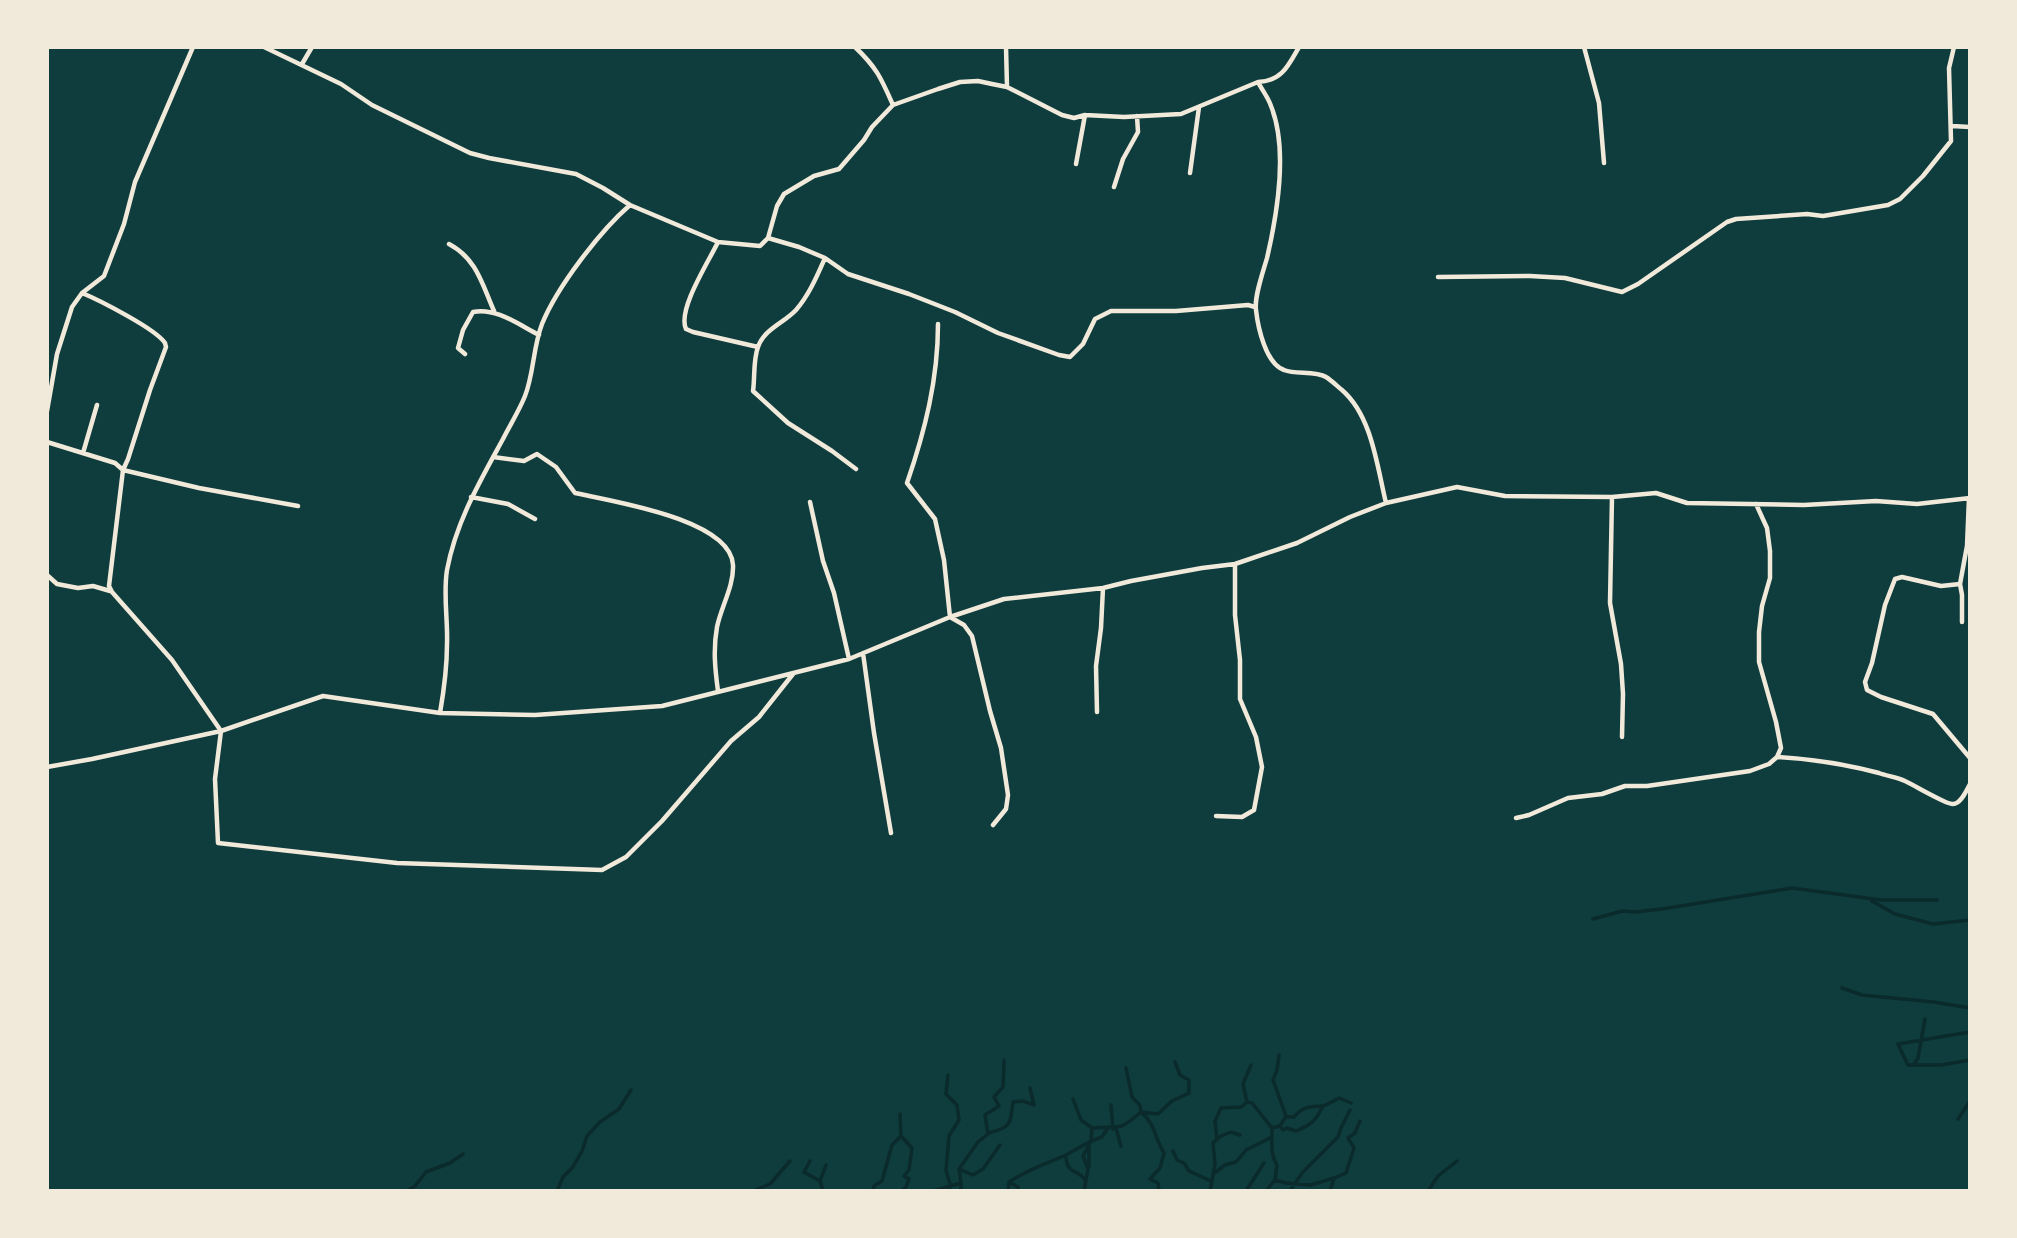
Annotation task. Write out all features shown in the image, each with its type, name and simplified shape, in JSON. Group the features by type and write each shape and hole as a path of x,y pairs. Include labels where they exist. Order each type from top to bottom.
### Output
{"street":[{"path":"47,411 57,354 72,307 82,293 104,276 124,224 135,182 193,47"},
{"path":"264,47 341,84 372,105 470,153 576,174 630,205 718,242 760,246 768,238 777,206 784,194 814,176 839,169 893,105 960,82 978,81 1007,88 1062,115 1074,118 1085,114 1181,114 1258,82 1270,82 1283,72 1299,47"},
{"path":"302,64 312,47"},
{"path":"855,47 878,71 893,105"},
{"path":"1006,47 1007,88"},
{"path":"1584,47 1599,103 1604,163"},
{"path":"1438,277 1565,278 1622,292 1638,284 1727,222 1736,219 1807,214 1823,216 1888,205 1900,200 1951,141 1949,68 1954,47"},
{"path":"1258,82 1274,116 1279,178 1269,250 1255,307 1266,350 1273,364 1284,370 1324,376 1343,391 1362,415 1386,503"},
{"path":"1190,173 1199,106"},
{"path":"1076,164 1085,114"},
{"path":"1114,187 1123,159 1138,132 1137,116"},
{"path":"1951,126 1970,127"},
{"path":"440,713 447,647 445,584 456,534 471,497 524,398 539,335 554,302 612,221 630,205"},
{"path":"768,238 825,258 848,274 909,294 998,332 1070,357 1083,344 1095,319 1111,311 1176,310 1248,304 1255,307"},
{"path":"718,242 684,314 683,324 692,332 758,347"},
{"path":"449,244 462,251 474,264 494,311"},
{"path":"825,258 800,305 765,335 758,347 753,391 788,423 856,469"},
{"path":"82,293 154,332 166,347 123,470 108,584 111,591 172,660 221,731 215,779 218,843 397,863 603,870 626,857 653,830 732,741 760,717 793,674"},
{"path":"465,354 458,348 463,330 473,312 494,311 539,335"},
{"path":"938,324 937,359 929,411 907,484 935,519 944,559 950,617"},
{"path":"83,453 97,405"},
{"path":"47,442 115,463 123,470 200,488 298,506"},
{"path":"493,457 524,461 539,455 556,467 575,494 663,513 692,524 722,544 733,565 714,645 718,691"},
{"path":"47,767 221,731 323,696 440,713 534,715 662,706 849,659 950,617 1004,599 1103,588 1131,580 1235,564 1297,542 1386,503 1457,487 1506,496 1612,497 1656,493 1687,503 1804,505 1876,501 1917,504 1969,498 1967,546 1960,584 1962,622"},
{"path":"471,497 508,504 535,519"},
{"path":"1612,497 1610,603 1622,664 1622,737"},
{"path":"810,502 849,659"},
{"path":"1516,818 1530,815 1568,798 1602,794 1625,786 1647,786 1750,771 1769,764 1777,757 1781,748 1759,662 1759,632 1762,606 1770,578 1770,551 1767,528 1756,504"},
{"path":"1216,816 1242,817 1254,810 1262,767 1256,737 1240,699 1235,564"},
{"path":"47,575 57,583 78,589 96,586 111,591"},
{"path":"1960,584 1941,586 1902,577 1895,579 1885,605 1865,682 1867,690 1881,697 1933,714 1970,758"},
{"path":"1097,712 1096,667 1103,588"},
{"path":"950,617 964,625 972,636 1001,748 1009,795 1006,809 993,825"},
{"path":"863,653 891,833"},
{"path":"1777,757 1850,765 1903,780 1930,792 1945,803 1959,802 1970,784"}],"waterway":[{"path":"1593,919 1622,911 1662,909 1792,888 1881,900 1937,900"},
{"path":"1872,901 1895,914 1933,924 1970,920"},
{"path":"1842,988 1862,995 1970,1008"},
{"path":"1914,1064 1918,1058 1925,1019"},
{"path":"1970,1032 1898,1044 1908,1065 1941,1065 1970,1060"},
{"path":"1275,1180 1277,1165 1272,1152 1272,1128 1280,1126 1286,1116 1273,1080 1279,1055"},
{"path":"933,1191 961,1183 959,1169 978,1142 988,1134 985,1115 999,1106 994,1097 1003,1087 1004,1060"},
{"path":"1092,1128 1122,1126 1141,1112 1158,1114 1172,1101 1189,1093 1189,1080 1180,1075 1175,1062"},
{"path":"1251,1065 1243,1084 1247,1102 1252,1103 1272,1128"},
{"path":"1126,1068 1132,1097 1140,1105 1141,1112 1149,1121 1164,1153 1160,1168 1150,1179 1158,1183 1159,1191"},
{"path":"948,1075 946,1094 957,1105 959,1120 949,1136 946,1170 950,1191"},
{"path":"989,1133 1009,1124 1013,1102 1023,1101 1034,1105 1030,1088"},
{"path":"557,1191 563,1177 573,1167 582,1151 587,1136 600,1122 619,1109 631,1090"},
{"path":"1286,1117 1294,1117 1304,1109 1324,1105 1339,1098 1351,1103"},
{"path":"1073,1099 1081,1120 1092,1128 1091,1141 1083,1156 1088,1169 1084,1191"},
{"path":"1958,1119 1970,1101"},
{"path":"1217,1139 1215,1121 1221,1108 1241,1107 1247,1102"},
{"path":"1111,1105 1113,1129"},
{"path":"1280,1126 1283,1130 1301,1129 1315,1119 1323,1106"},
{"path":"1290,1191 1302,1173 1338,1137 1350,1110"},
{"path":"900,1114 901,1136 912,1148 909,1170 904,1176 909,1179 901,1191"},
{"path":"1334,1178 1346,1173 1354,1148 1348,1138 1355,1133 1360,1121"},
{"path":"1008,1191 1009,1182 1102,1137 1108,1128"},
{"path":"1116,1128 1121,1146"},
{"path":"1210,1191 1215,1164 1213,1143 1231,1132 1240,1135"},
{"path":"873,1191 874,1186 882,1181 892,1145 901,1136"},
{"path":"1213,1174 1225,1165 1236,1162 1246,1150 1272,1137"},
{"path":"959,1169 973,1175 983,1169 1000,1145"},
{"path":"1089,1147 1089,1167"},
{"path":"1173,1151 1177,1160 1184,1163 1189,1171 1211,1181"},
{"path":"407,1191 415,1186 426,1172 450,1163 463,1154"},
{"path":"1066,1158 1071,1170 1085,1180"},
{"path":"753,1191 770,1184 790,1161"},
{"path":"810,1161 804,1172 820,1181"},
{"path":"1428,1191 1438,1176 1457,1161"},
{"path":"1246,1191 1264,1163"},
{"path":"823,1191 820,1181 826,1165"},
{"path":"1266,1191 1275,1180 1311,1185 1334,1178 1330,1191"},
{"path":"1009,1182 1018,1187 1018,1191"},
{"path":"961,1183 961,1191"}]}
